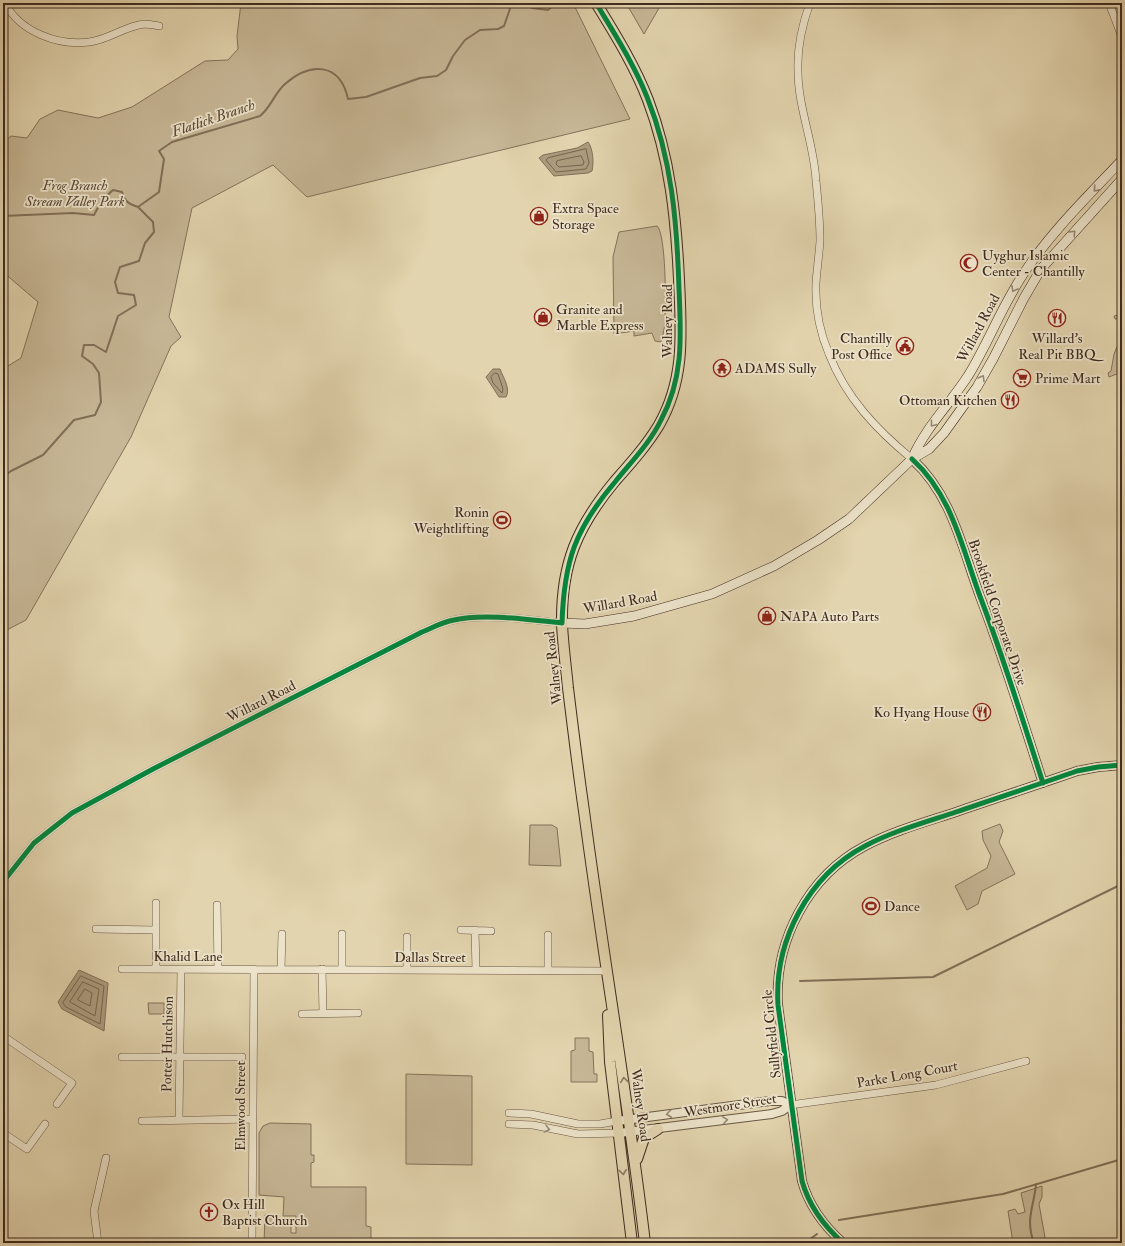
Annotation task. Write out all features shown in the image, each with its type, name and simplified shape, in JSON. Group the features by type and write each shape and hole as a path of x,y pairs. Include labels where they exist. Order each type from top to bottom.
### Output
{"main road":[{"name":"Walney Road","path":"596,3 626,54 648,98 668,168 677,231 681,358 669,404 661,420 640,452 591,512 579,534 565,576 562,623 575,743 606,971 636,1167 645,1243"},
{"name":"Willard Road","path":"912,459 920,441 951,400 984,350 1014,288 1026,270 1062,225 1122,160"},
{"name":"Willard Road","path":"562,623 585,624 605,621 656,611 712,594 750,578 787,559 844,523 912,459 929,450 944,433 977,387 1041,269 1122,179"},
{"name":"Walney Road","path":"606,971 610,1062 632,1243"},
{"path":"636,1167 643,1139 648,1134 658,1129"}],"street":[{"path":"5,3 8,9 27,27 47,38 69,43 90,42 144,24 159,26"},
{"name":"Brookfield Corporate Drive","path":"810,3 801,33 798,71 801,101 813,154 816,180 820,240 816,295 820,325 829,355 848,392 868,417 934,482 950,510 991,624 1043,783"},
{"path":"1109,3 1122,37"},
{"name":"Willard Road","path":"3,882 34,843 72,813 153,769 422,632 446,622 465,618 562,623"},
{"name":"Sullyfield Circle","path":"843,1243 821,1219 808,1197 800,1172 790,1105 778,1005 778,976 786,942 796,917 811,893 845,859 873,842 1082,769 1122,765"},
{"path":"156,903 156,969"},
{"path":"217,905 218,969"},
{"path":"96,929 156,930"},
{"path":"462,930 491,930"},
{"path":"476,930 476,970"},
{"path":"281,969 282,934"},
{"path":"342,934 342,969"},
{"path":"548,935 548,970"},
{"path":"407,937 407,970"},
{"name":"Khalid Lane","path":"122,969 254,969"},
{"name":"Potter Hutchison","path":"179,1120 181,969"},
{"name":"Dallas Street","path":"254,969 606,971"},
{"name":"Elmwood Street","path":"252,1243 254,969"},
{"path":"322,969 323,1013"},
{"path":"302,1014 358,1013"},
{"path":"3,1036 72,1083 57,1104"},
{"path":"122,1057 242,1057"},
{"name":"Parke Long Court","path":"790,1105 936,1085 1026,1061"},
{"name":"Westmore Street","path":"509,1113 531,1114 578,1124 600,1124 770,1101 782,1101 790,1105 782,1111 772,1114 619,1133 578,1134 533,1125 509,1124"},
{"path":"142,1121 253,1119"},
{"path":"3,1133 27,1149 45,1124"},
{"path":"98,1243 94,1211 106,1158"}],"green space":[{"name":"Frog Branch Stream Valley Park","path":"241,3 573,3 630,119 307,197 273,165 192,208 169,317 181,337 171,346 131,437 26,620 3,632 3,369 21,358 38,302 3,272 3,143 11,136 27,138 40,119 58,110 98,118 132,107 205,61 228,60 238,49 237,36"},
{"path":"626,3 662,3 644,34"},
{"path":"657,226 660,231 662,242 665,270 665,323 661,342 655,341 652,333 634,336 634,331 614,334 613,257 619,232"},
{"path":"1122,314 1122,372 1109,377 1108,373 1111,371 1114,354 1119,342 1119,319 1115,319 1114,316"},
{"path":"1000,824 1003,831 999,842 1015,874 982,891 978,904 967,910 955,886 987,868 991,856 983,840 982,831"},
{"path":"530,825 552,825 557,828 561,866 529,865"},
{"path":"148,1003 164,1003 164,1014 149,1014"},
{"path":"575,1038 589,1038 589,1051 593,1052 594,1074 597,1074 597,1082 571,1082 571,1051 575,1050"},
{"path":"406,1074 472,1076 472,1165 406,1164"},
{"path":"270,1123 311,1124 311,1155 314,1155 314,1162 311,1163 311,1187 366,1187 366,1226 371,1227 371,1243 264,1243 265,1215 277,1216 276,1224 291,1225 291,1233 296,1233 296,1216 283,1216 284,1197 259,1195 259,1133 263,1126"},
{"path":"1042,1186 1042,1197 1039,1204 1046,1243 1013,1243 1008,1211 1015,1209 1018,1214 1025,1212 1021,1193"}],"water":[{"path":"588,142 592,152 593,168 592,171 588,173 554,176 539,158 543,155 577,148"},
{"path":"493,369 500,369 505,379 508,390 506,397 499,397 486,377"},
{"path":"79,970 108,983 104,1031 62,1009 58,1002"}],"waterway":[{"name":"Flatlick Branch","path":"3,477 11,471 43,455 74,420 95,415 101,402 99,373 93,364 82,356 84,345 94,345 106,352 118,316 136,305 134,295 118,293 115,282 120,267 139,261 145,243 154,232 153,222 138,207 159,192 164,159 159,151 172,142 260,116 267,109 285,84 304,72 314,69 323,69 331,72 338,78 344,87 348,99 366,97 420,78 437,76 446,70 453,56 465,40 480,30 498,29 504,26 512,3"},
{"name":"Flatlick Branch","path":"524,3 532,8 548,10 557,3"},
{"path":"3,216 73,213 94,215 102,200 113,190 122,192 124,198 128,202 138,207"},
{"path":"800,981 933,977 1122,884"},
{"path":"839,1220 1003,1194 1122,1159"},
{"path":"1034,1243 1031,1235 1030,1220 1036,1184"},
{"path":"805,1243 817,1234"}],"cycle path":[{"path":"3,882 34,843 72,813 153,769 422,632 450,621 479,617 562,623 566,581 574,547 581,531 601,499 640,452 657,428 674,388 680,339 677,240 668,168 655,120 642,85 596,3"},
{"path":"912,459 937,489 955,524 1005,667 1043,783"},
{"path":"843,1243 818,1215 809,1199 802,1181 778,1005 778,981 782,957 789,934 799,913 811,893 827,874 845,859 865,846 910,827 1077,771 1122,765"}],"place":[{"name":"Extra Space Storage","path":"539,216"},
{"name":"Uyghur Islamic Center - Chantilly","path":"969,263"},
{"name":"Granite and Marble Express","path":"543,317"},
{"name":"Willard's Real Pit BBQ","path":"1057,318"},
{"name":"Chantilly Post Office","path":"905,346"},
{"name":"ADAMS Sully","path":"722,368"},
{"name":"Prime Mart","path":"1022,378"},
{"name":"Ottoman Kitchen","path":"1010,400"},
{"name":"Ronin Weightlifting","path":"502,520"},
{"name":"NAPA Auto Parts","path":"767,616"},
{"name":"Ko Hyang House","path":"982,712"},
{"name":"Dance","path":"871,906"},
{"name":"Ox Hill Baptist Church","path":"209,1212"}]}
